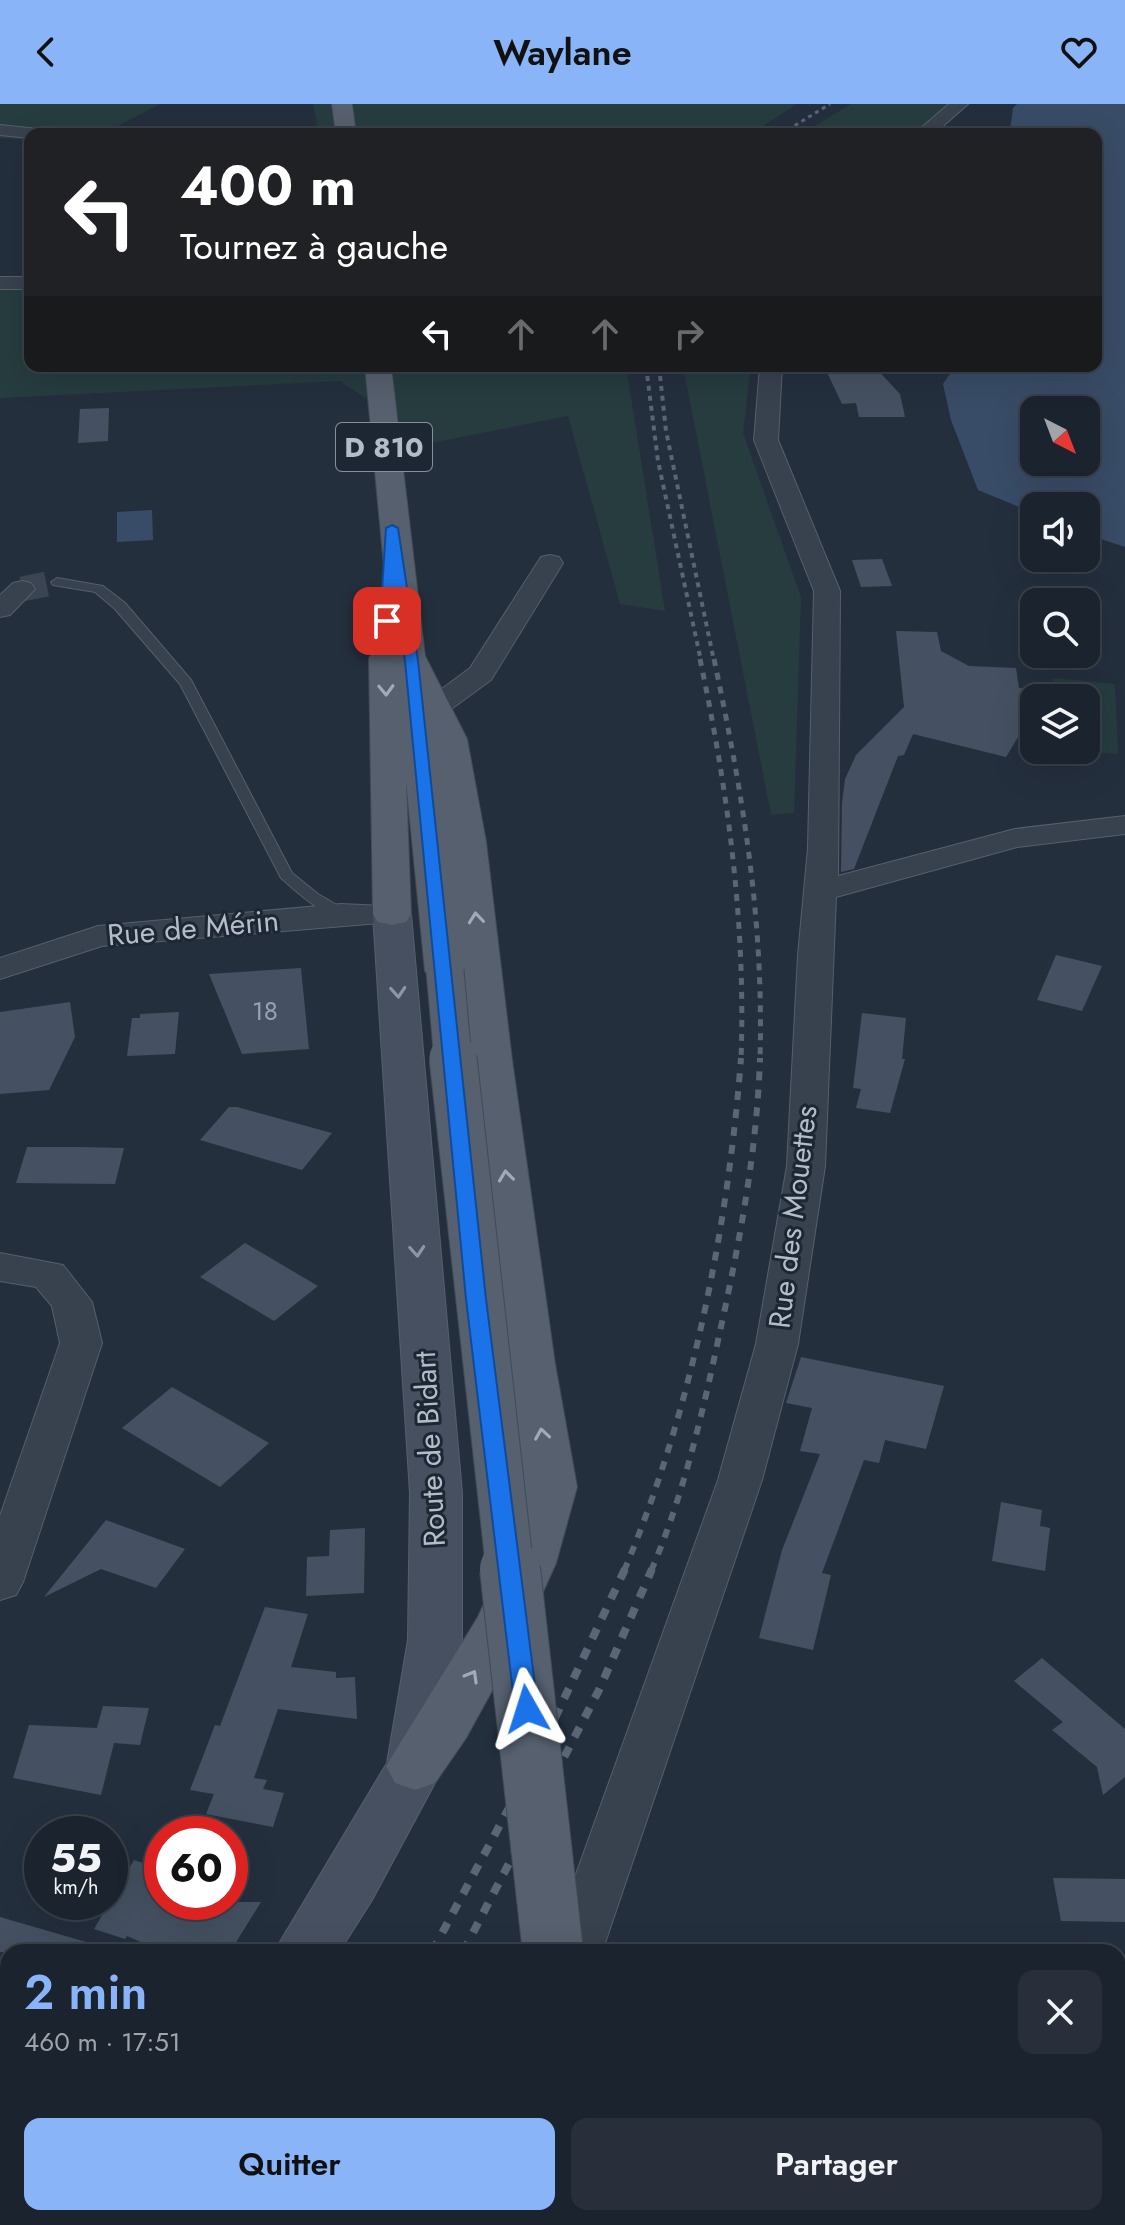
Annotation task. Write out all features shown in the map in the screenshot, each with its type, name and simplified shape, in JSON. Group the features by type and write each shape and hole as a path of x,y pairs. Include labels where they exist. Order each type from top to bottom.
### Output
{"main road":[{"path":"342,104 345,128"},
{"name":"D 810","path":"379,372 392,528 412,661 445,971 476,1299 520,1645 552,1944"},
{"path":"392,528 385,652 392,914"},
{"path":"412,661 450,739 468,842 497,1105 531,1364 551,1487 529,1563 501,1625 446,1721 415,1766"},
{"name":"Route de Bidart","path":"310,1944 351,1881 415,1766 435,1640 436,1493 392,914"}],"street":[{"path":"930,128 959,104"},
{"path":"0,130 24,133"},
{"path":"0,283 24,283"},
{"name":"Rue des Mouettes","path":"578,1944 740,1480 777,1344 806,1166 824,848 827,591 766,440 771,372"},
{"path":"433,709 481,674 550,563"},
{"path":"0,609 22,589"},
{"path":"820,891 1015,838 1125,825"},
{"name":"Rue de Mérin","path":"0,969 98,936 341,914 392,914"},
{"path":"0,1267 49,1275 72,1302 81,1343 0,1582"}],"lane":[{"path":"57,582 99,589 120,606 177,672 186,683 286,875 341,914"}],"green space":[{"path":"0,104 160,104 114,128 24,128 24,140 0,138"},
{"path":"313,104 797,104 760,128 318,128"},
{"path":"851,104 954,104 924,128 812,128"},
{"path":"24,277 24,372 627,372 665,611 620,604 568,416 431,443 340,381 0,398 0,278"},
{"path":"684,372 750,372 743,433 801,597 794,813 771,815"},
{"path":"1053,678 1115,684 1118,754 1100,753 1100,684 1053,684"}],"water":[{"path":"1017,104 1125,104 1125,547 1100,539 1100,492 1020,492 1020,507 978,490 951,420 943,384 951,372 1102,372 1102,128 1010,128 1013,108"},
{"path":"152,510 153,540 117,542 117,512"}],"building":[{"path":"827,372 880,372 900,394 905,417 859,417 856,403 842,404"},
{"path":"109,408 108,441 78,443 80,409"},
{"path":"882,559 892,586 861,587 852,560"},
{"path":"896,631 937,632 941,651 969,666 1016,668 1020,688 1020,734 1006,757 913,734 904,755 898,756 854,869 841,872 845,779 856,755 904,707"},
{"path":"1056,955 1102,966 1082,1011 1037,1000"},
{"path":"301,968 309,1049 242,1054 209,974"},
{"path":"70,1002 75,1037 49,1090 0,1094 0,1012"},
{"path":"179,1012 175,1054 127,1056 132,1018 140,1018 140,1014"},
{"path":"862,1013 906,1018 902,1059 905,1059 890,1113 856,1108 861,1089 853,1088"},
{"path":"229,1107 332,1133 302,1170 200,1140"},
{"path":"27,1147 124,1148 115,1184 16,1183"},
{"path":"245,1243 318,1286 274,1321 200,1277"},
{"path":"801,1357 944,1386 926,1449 885,1440 879,1463 864,1460 822,1573 831,1575 813,1650 759,1638 782,1550 820,1454 800,1451 812,1408 786,1403"},
{"path":"172,1387 269,1443 220,1487 122,1428"},
{"path":"1001,1502 1042,1510 1040,1526 1050,1528 1045,1571 992,1561"},
{"path":"106,1520 185,1549 156,1588 101,1569 44,1597"},
{"path":"365,1528 364,1593 306,1596 307,1557 329,1556 330,1530"},
{"path":"265,1607 308,1614 291,1667 336,1672 336,1678 355,1677 357,1719 278,1709 254,1778 267,1780 263,1789 284,1793 273,1827 248,1822 248,1816 206,1814 214,1794 190,1790 215,1725 220,1726"},
{"path":"1042,1658 1125,1729 1125,1777 1103,1795 1097,1767 1052,1730 1063,1722 1014,1681"},
{"path":"103,1706 149,1708 140,1745 114,1743 101,1795 13,1778 29,1725 97,1728"},
{"path":"134,1860 144,1863 144,1920 248,1920 248,1902 261,1902 235,1944 146,1944 127,1936 125,1939 94,1929 99,1920 128,1920 128,1870"},
{"path":"1053,1878 1125,1879 1125,1922 1061,1921"},
{"path":"0,1917 93,1944 0,1944"}],"tunnel":[{"path":"22,589 57,582"}],"railway":[{"path":"791,128 830,104"},
{"path":"647,372 658,461 701,661"},
{"path":"660,372 666,431 714,661"},
{"path":"700,659 733,858 741,959 741,1060"},
{"path":"714,659 734,760 755,907 760,1058"},
{"path":"624,1571 669,1448 703,1319 727,1188 741,1058"},
{"path":"651,1571 691,1456 726,1302 751,1163 760,1058"},
{"path":"436,1944 540,1750 625,1569"},
{"path":"467,1944 599,1690 652,1569"}],"route":[{"path":"387,621 392,528 412,661 476,1299 527,1709"}]}
